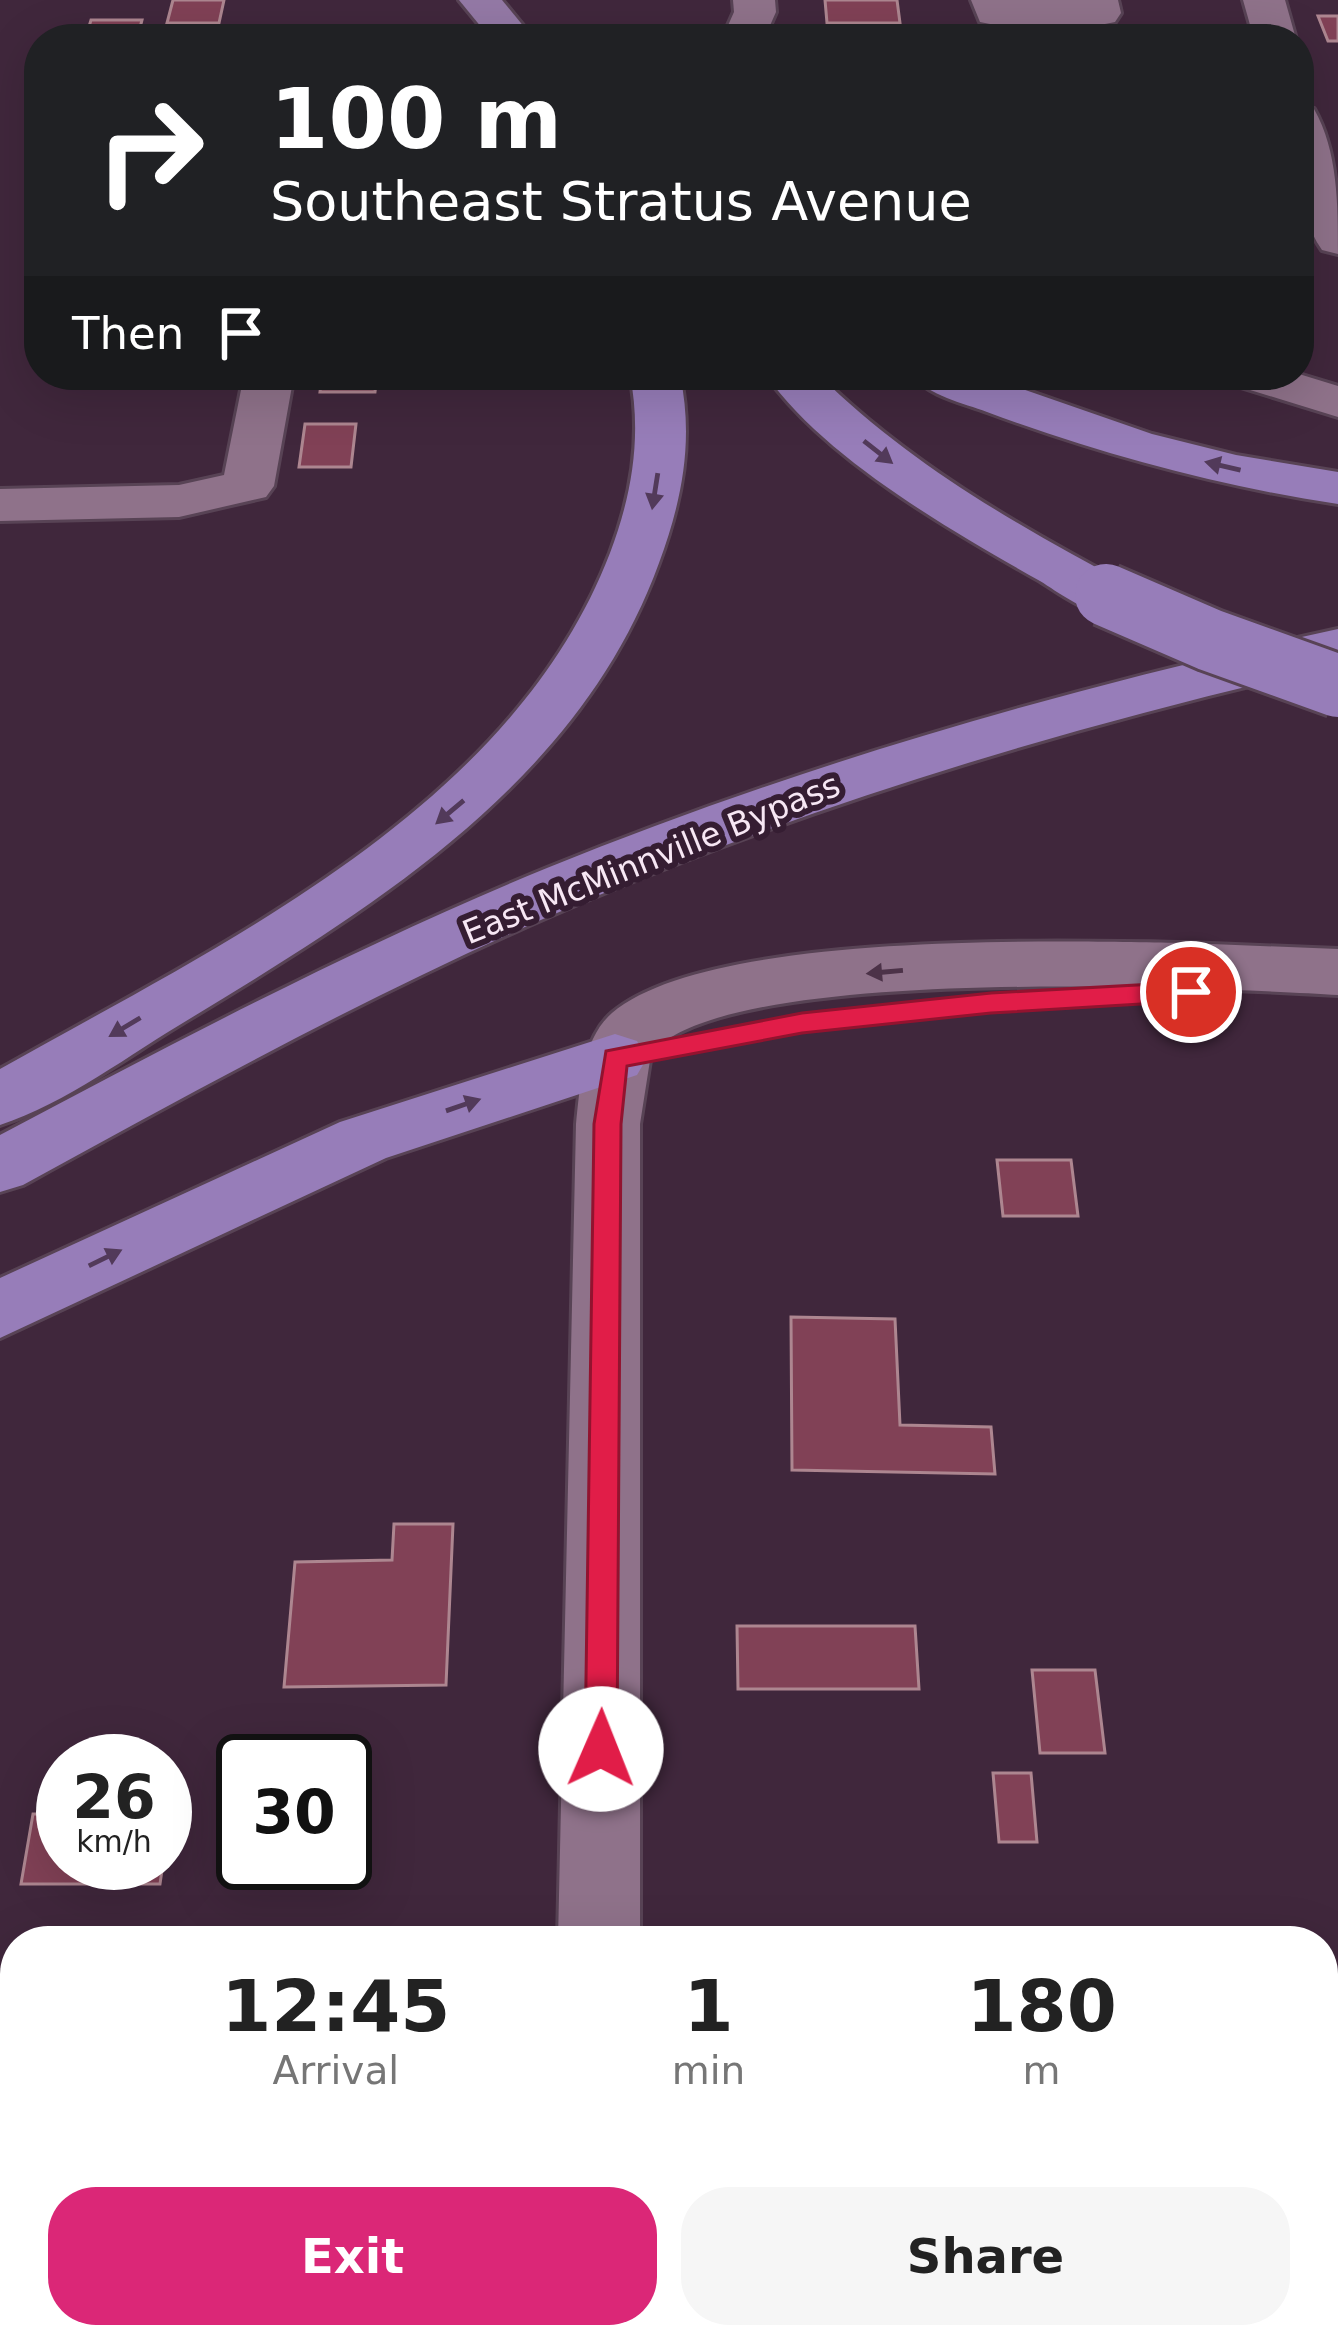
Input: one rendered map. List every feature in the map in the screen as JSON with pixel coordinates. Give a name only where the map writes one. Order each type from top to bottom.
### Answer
[{"type":"highway","points":[[0,1100],[301,922],[409,847],[494,776],[584,666],[631,585],[660,457],[658,390]]},
{"type":"highway","points":[[806,390],[868,446],[940,500],[1106,595],[1210,640],[1338,686]]},
{"type":"highway","points":[[979,390],[1093,432],[1228,468],[1338,488]]},
{"type":"highway","name":"East McMinnville Bypass","points":[[0,1166],[358,982],[563,886],[712,826],[1030,719],[1338,647]]},
{"type":"highway","points":[[0,1309],[363,1140],[615,1058]]},
{"type":"main road","points":[[480,0],[500,24]]},
{"type":"street","points":[[992,0],[994,13],[1100,13],[1096,0]]},
{"type":"street","points":[[1314,165],[1338,240]]},
{"type":"street","points":[[0,505],[179,501],[248,486],[266,390]]},
{"type":"street","points":[[1299,390],[1338,402]]},
{"type":"street","points":[[599,1926],[608,1124],[615,1058],[635,1028],[686,998],[782,981],[918,969],[1086,964],[1338,972]]},
{"type":"street","points":[[615,1058],[802,1023],[991,1003],[1338,987]]},
{"type":"building","points":[[173,0],[224,0],[219,23],[167,23]]},
{"type":"building","points":[[825,0],[897,0],[900,23],[827,23]]},
{"type":"building","points":[[1318,16],[1338,16],[1338,41],[1328,41]]},
{"type":"building","points":[[91,20],[142,20],[141,24],[90,24]]},
{"type":"building","points":[[320,390],[375,390],[375,392]]},
{"type":"building","points":[[305,424],[356,424],[351,467],[299,467]]},
{"type":"building","points":[[997,1160],[1071,1160],[1078,1216],[1003,1216]]},
{"type":"building","points":[[791,1317],[895,1319],[900,1425],[991,1427],[995,1474],[792,1470]]},
{"type":"building","points":[[394,1524],[453,1524],[446,1685],[284,1687],[295,1562],[392,1560]]},
{"type":"building","points":[[737,1626],[915,1626],[919,1689],[738,1689]]},
{"type":"building","points":[[1032,1670],[1095,1670],[1105,1753],[1040,1753]]},
{"type":"building","points":[[993,1773],[1031,1773],[1037,1842],[999,1842]]},
{"type":"building","points":[[33,1814],[36,1814],[36,1884],[21,1884]]},
{"type":"route","points":[[601,1749],[608,1124],[615,1058],[802,1023],[991,1003],[1191,992]]}]
